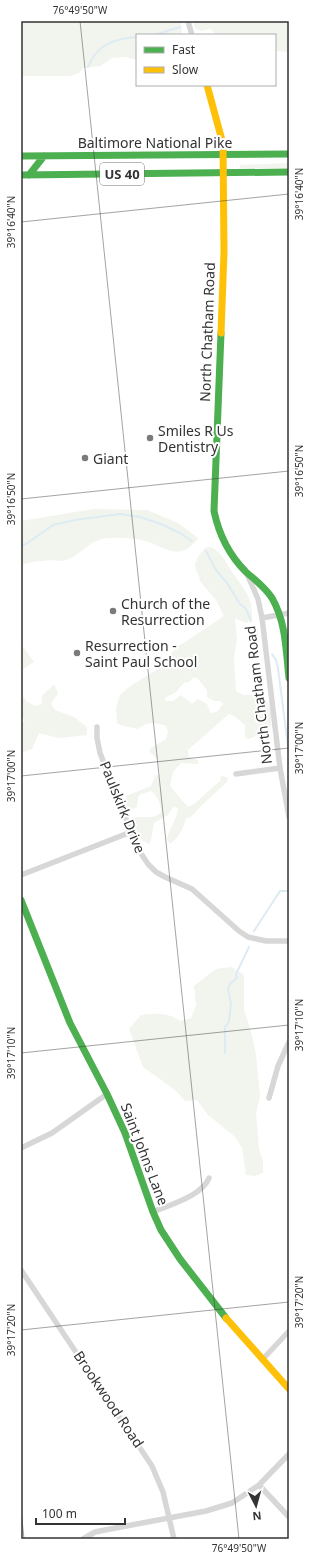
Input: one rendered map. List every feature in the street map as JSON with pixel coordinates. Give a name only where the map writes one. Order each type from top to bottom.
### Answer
[{"type":"street","points":[[188,21],[192,34]]},
{"type":"street","name":"North Chatham Road","points":[[207,86],[223,144],[224,172],[224,252],[214,511],[220,537],[246,572],[261,584],[280,614],[283,625],[289,678]]},
{"type":"street","name":"Baltimore National Pike","points":[[23,156],[289,154]]},
{"type":"street","points":[[21,164],[23,156]]},
{"type":"street","points":[[29,175],[44,156]]},
{"type":"street","name":"US 40","points":[[21,175],[289,172]]},
{"type":"street","name":"North Chatham Road","points":[[246,572],[258,599],[262,618],[280,768],[289,817]]},
{"type":"street","points":[[262,618],[289,612]]},
{"type":"street","name":"Paulskirk Drive","points":[[97,727],[97,738],[100,753],[131,832],[143,858],[156,872],[192,889],[239,931],[256,939],[266,941],[289,941]]},
{"type":"street","points":[[236,774],[280,768]]},
{"type":"street","points":[[21,875],[131,832]]},
{"type":"street","name":"Saint Johns Lane","points":[[21,900],[70,1024],[107,1094],[125,1133],[153,1212],[161,1230],[180,1259],[236,1329],[289,1389]]},
{"type":"street","points":[[269,1098],[278,1066],[289,1042]]},
{"type":"street","points":[[21,1148],[52,1132],[107,1094]]},
{"type":"street","points":[[153,1212],[198,1192],[207,1184],[209,1178]]},
{"type":"street","name":"Brookwood Road","points":[[21,1270],[146,1454],[159,1479],[174,1539]]},
{"type":"street","points":[[262,1360],[289,1331]]},
{"type":"street","points":[[83,1539],[95,1532],[206,1511],[232,1503],[259,1485],[289,1454]]},
{"type":"street","points":[[259,1485],[289,1516]]},
{"type":"shaded area","points":[[21,21],[181,21],[182,34],[136,34],[136,60],[125,57],[112,58],[101,66],[83,68],[79,73],[70,76],[23,76],[21,79]]},
{"type":"shaded area","points":[[192,21],[289,21],[289,52],[276,51],[276,34],[216,34],[210,29],[201,31],[196,29]]},
{"type":"shaded area","points":[[289,163],[289,168],[240,168],[240,165]]},
{"type":"shaded area","points":[[93,509],[147,510],[178,523],[198,538],[191,546],[183,551],[176,552],[136,539],[103,539],[94,542],[70,559],[64,561],[51,560],[28,563],[21,566],[21,521]]},
{"type":"shaded area","points":[[210,547],[220,554],[244,589],[249,599],[252,619],[246,623],[235,618],[237,639],[234,657],[236,691],[243,695],[254,695],[267,700],[271,713],[271,725],[268,734],[270,742],[268,747],[263,745],[258,735],[249,739],[245,738],[245,725],[229,714],[188,750],[189,757],[198,760],[198,764],[181,763],[173,772],[170,786],[188,807],[194,804],[221,780],[220,777],[223,776],[228,778],[227,782],[191,817],[186,818],[179,835],[170,844],[167,839],[178,810],[178,808],[173,807],[168,815],[154,823],[149,844],[142,840],[137,834],[134,819],[136,817],[153,817],[161,813],[159,801],[151,791],[141,794],[138,797],[137,807],[133,809],[127,806],[126,796],[151,786],[155,777],[160,774],[158,760],[149,751],[151,748],[166,739],[168,731],[165,725],[152,723],[146,724],[137,729],[117,724],[116,708],[120,695],[129,687],[159,668],[176,648],[224,616],[216,600],[200,581],[199,575],[196,571],[195,564],[205,548]],"holes":[[[193,678],[197,678],[207,690],[207,697],[214,701],[221,701],[223,704],[218,711],[213,713],[210,712],[207,704],[198,699],[192,704],[181,695],[173,701],[165,701],[166,697],[175,693],[184,683],[189,682]]]},
{"type":"shaded area","points":[[21,644],[34,662],[22,670],[21,668]]},
{"type":"shaded area","points":[[54,684],[58,693],[51,704],[55,710],[74,717],[87,727],[87,735],[59,738],[39,733],[32,749],[21,753],[21,724],[25,721],[21,715],[21,694],[26,701],[35,706],[42,704],[42,696]]},
{"type":"shaded area","points":[[231,967],[244,975],[244,1009],[256,1055],[260,1097],[256,1113],[259,1149],[263,1161],[263,1173],[255,1176],[246,1175],[242,1147],[234,1136],[208,1115],[197,1100],[185,1101],[175,1090],[143,1067],[129,1029],[141,1015],[166,1015],[180,1021],[191,1018],[196,1005],[194,986],[216,969]]},
{"type":"waterway","points":[[157,34],[180,27]]},
{"type":"waterway","points":[[88,67],[96,53],[107,44],[121,39],[136,37]]},
{"type":"waterway","points":[[21,546],[53,525],[75,520],[120,514],[140,517],[161,524],[180,533],[192,541]]},
{"type":"waterway","points":[[206,551],[216,570],[227,583],[240,604],[246,609],[251,621]]},
{"type":"waterway","points":[[272,654],[276,660],[278,668],[289,754]]},
{"type":"waterway","points":[[254,931],[280,891],[289,891]]},
{"type":"waterway","points":[[225,1053],[225,1027],[229,1022],[231,1004],[228,989],[230,984],[237,978],[236,974],[249,947]]},
{"type":"traffic: fast","points":[[21,156],[289,154]]},
{"type":"traffic: fast","points":[[29,175],[44,156]]},
{"type":"traffic: fast","points":[[21,175],[289,172]]},
{"type":"traffic: fast","points":[[221,333],[214,511],[222,536],[230,552],[246,572],[266,590],[277,607],[285,637],[289,678]]},
{"type":"traffic: fast","points":[[21,900],[70,1023],[107,1094],[125,1133],[153,1212],[161,1230],[180,1259],[226,1318]]},
{"type":"traffic: slow","points":[[207,86],[223,144],[224,252],[221,333]]},
{"type":"traffic: slow","points":[[226,1318],[289,1389]]},
{"type":"place","name":"Smiles R Us Dentistry","points":[[150,438]]},
{"type":"place","name":"Giant","points":[[85,458]]},
{"type":"place","name":"Church of the Resurrection","points":[[113,611]]},
{"type":"place","name":"Resurrection - Saint Paul School","points":[[77,653]]}]
